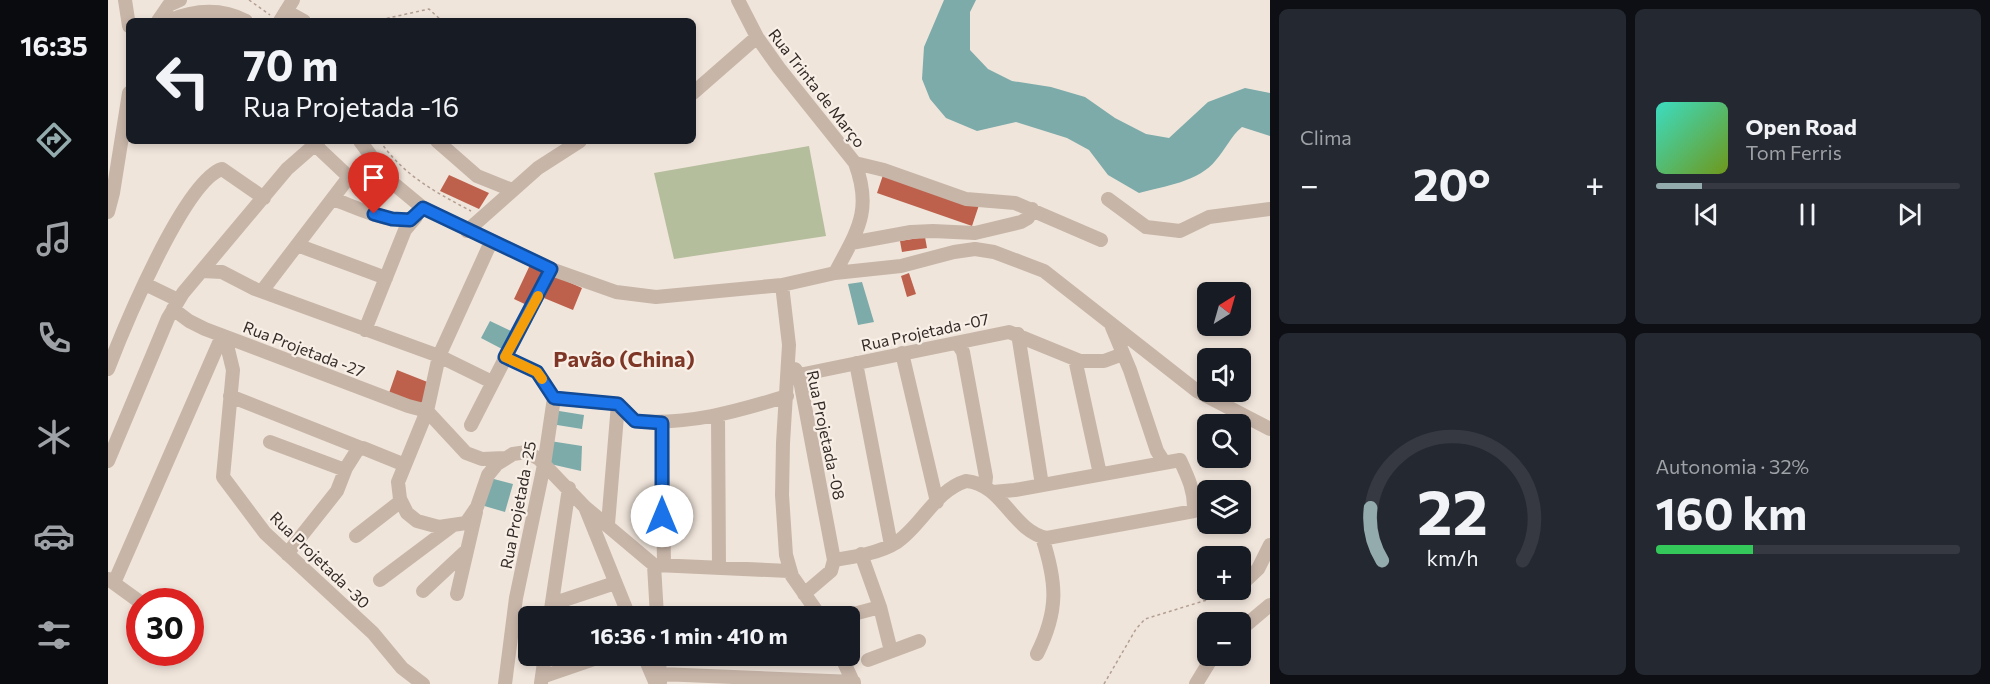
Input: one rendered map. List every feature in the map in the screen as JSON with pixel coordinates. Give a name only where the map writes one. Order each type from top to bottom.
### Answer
[{"type":"street","points":[[124,0],[127,18]]},
{"type":"street","points":[[160,18],[169,5],[180,0]]},
{"type":"street","name":"Rua Trinta de Março","points":[[738,0],[757,37],[855,163]]},
{"type":"street","points":[[180,18],[207,11],[225,13],[238,18]]},
{"type":"street","points":[[282,12],[297,18]]},
{"type":"street","points":[[696,90],[757,37]]},
{"type":"street","points":[[108,212],[126,110]]},
{"type":"street","points":[[108,461],[112,444],[176,304],[287,169],[315,144]]},
{"type":"street","points":[[262,291],[349,177],[317,144]]},
{"type":"street","points":[[362,144],[388,179],[419,212],[590,285],[641,297],[782,285],[835,273],[902,266],[975,249],[994,252],[1044,271],[1197,392],[1270,429]]},
{"type":"street","points":[[440,144],[477,176],[512,190]]},
{"type":"street","points":[[467,231],[512,190],[553,157],[575,144]]},
{"type":"street","points":[[855,163],[884,170],[966,199],[1015,203],[1101,240]]},
{"type":"street","points":[[835,273],[857,232],[864,199],[855,163]]},
{"type":"street","points":[[108,369],[175,222],[215,172],[219,169],[226,170],[264,198]]},
{"type":"street","points":[[333,199],[392,219],[410,220],[419,212]]},
{"type":"street","points":[[1108,199],[1146,227],[1180,231],[1209,217],[1270,209]]},
{"type":"street","points":[[851,243],[922,232],[975,233],[1021,222],[1028,218],[1032,209]]},
{"type":"street","points":[[365,330],[405,230],[419,212]]},
{"type":"street","points":[[477,507],[466,523],[452,526],[427,525],[407,513],[401,500],[398,482],[427,411],[439,356],[491,242]]},
{"type":"street","points":[[297,246],[386,278]]},
{"type":"street","points":[[213,259],[222,272]]},
{"type":"street","points":[[471,425],[551,269]]},
{"type":"street","points":[[202,271],[222,272],[262,291],[439,356],[492,382]]},
{"type":"street","name":"Rua Projetada -27","points":[[145,284],[176,304],[196,325],[427,411]]},
{"type":"street","name":"Rua Projetada -08","points":[[782,285],[789,330],[788,361],[799,375],[834,560]]},
{"type":"street","points":[[1111,325],[1157,451],[1166,462]]},
{"type":"street","name":"Rua Projetada -07","points":[[799,375],[951,342],[958,344],[1009,332],[1080,361],[1104,362],[1123,354]]},
{"type":"street","points":[[1018,334],[1042,485]]},
{"type":"street","points":[[126,592],[111,581],[223,336]]},
{"type":"street","name":"Rua Projetada -30","points":[[223,336],[232,370],[224,477],[265,533],[373,633],[402,668],[423,684]]},
{"type":"street","points":[[958,344],[963,352],[989,489]]},
{"type":"street","points":[[902,353],[937,502]]},
{"type":"street","points":[[505,357],[537,372],[554,398],[618,404],[635,421],[662,423],[718,416],[787,396]]},
{"type":"street","points":[[1075,358],[1100,474]]},
{"type":"street","points":[[788,361],[783,443],[783,533],[789,571],[813,606]]},
{"type":"street","points":[[856,363],[891,546]]},
{"type":"street","points":[[230,396],[405,465]]},
{"type":"street","name":"Rua Projetada -25","points":[[505,684],[516,598],[544,465],[554,398]]},
{"type":"street","points":[[608,524],[618,404]]},
{"type":"street","points":[[427,411],[466,453],[482,459],[505,458],[527,452],[569,488],[585,507],[659,564],[789,571]]},
{"type":"street","points":[[718,416],[719,567]]},
{"type":"street","points":[[657,606],[662,423]]},
{"type":"street","points":[[270,442],[345,470]]},
{"type":"street","points":[[287,555],[337,490],[345,470],[360,448]]},
{"type":"street","points":[[457,594],[477,507],[488,475],[505,458]]},
{"type":"street","points":[[989,489],[1042,485],[1180,460],[1189,479],[1195,501],[1194,511],[1044,538]]},
{"type":"street","points":[[804,594],[831,571],[834,560],[891,546],[937,502],[962,482],[972,481],[989,489],[1022,523],[1044,538],[1055,602],[1047,635],[1037,654]]},
{"type":"street","points":[[552,606],[569,488]]},
{"type":"street","points":[[356,536],[401,500]]},
{"type":"street","points":[[585,507],[625,606]]},
{"type":"street","points":[[380,580],[452,526]]},
{"type":"street","points":[[1251,576],[1258,569],[1270,545]]},
{"type":"street","points":[[423,591],[467,550]]},
{"type":"street","points":[[861,554],[880,607],[891,651]]},
{"type":"street","points":[[560,606],[615,583]]},
{"type":"street","points":[[1251,621],[1270,605]]},
{"type":"street","points":[[860,612],[880,607]]},
{"type":"street","points":[[868,660],[919,641]]},
{"type":"street","points":[[541,680],[577,666]]},
{"type":"street","points":[[650,666],[659,681],[854,683],[846,666]]},
{"type":"street","points":[[1196,684],[1207,666]]},
{"type":"path","points":[[249,0],[282,12]]},
{"type":"path","points":[[388,18],[429,9],[439,18]]},
{"type":"path","points":[[382,144],[394,160],[418,181],[481,217]]},
{"type":"path","points":[[1104,684],[1136,629],[1145,619],[1209,600]]},
{"type":"green space","points":[[809,146],[826,236],[674,259],[654,173]]},
{"type":"water","points":[[944,0],[976,0],[970,12],[970,50],[988,69],[1012,81],[1051,87],[1085,97],[1115,118],[1146,134],[1169,138],[1208,102],[1245,88],[1270,93],[1270,136],[1242,127],[1216,160],[1200,173],[1180,182],[1139,193],[1108,175],[1089,150],[1067,138],[1016,122],[977,131],[946,118],[930,99],[922,79],[924,47]]},
{"type":"water","points":[[862,282],[874,322],[858,325],[848,284]]},
{"type":"water","points":[[490,321],[511,331],[502,349],[481,338]]},
{"type":"water","points":[[553,410],[584,415],[582,429],[551,424]]},
{"type":"water","points":[[550,441],[582,446],[581,471],[546,463]]},
{"type":"water","points":[[490,478],[513,484],[505,512],[481,505]]},
{"type":"building","points":[[884,172],[979,205],[972,226],[877,193]]},
{"type":"building","points":[[449,175],[489,193],[479,209],[440,191]]},
{"type":"building","points":[[925,237],[927,248],[902,252],[900,241]]},
{"type":"building","points":[[530,265],[547,272],[531,307],[514,299]]},
{"type":"building","points":[[909,273],[916,294],[907,297],[901,276]]},
{"type":"building","points":[[555,276],[582,288],[573,310],[544,298]]},
{"type":"building","points":[[397,370],[430,383],[425,405],[389,393]]},
{"type":"slow traffic","points":[[538,296],[505,357],[537,372],[542,379]]},
{"type":"district","name":"Pavão (China)","points":[[624,359]]},
{"type":"route","points":[[374,214],[392,219],[410,220],[416,217],[423,208],[467,231],[551,269],[505,357],[537,372],[554,398],[618,404],[635,421],[662,423],[662,516]]}]
